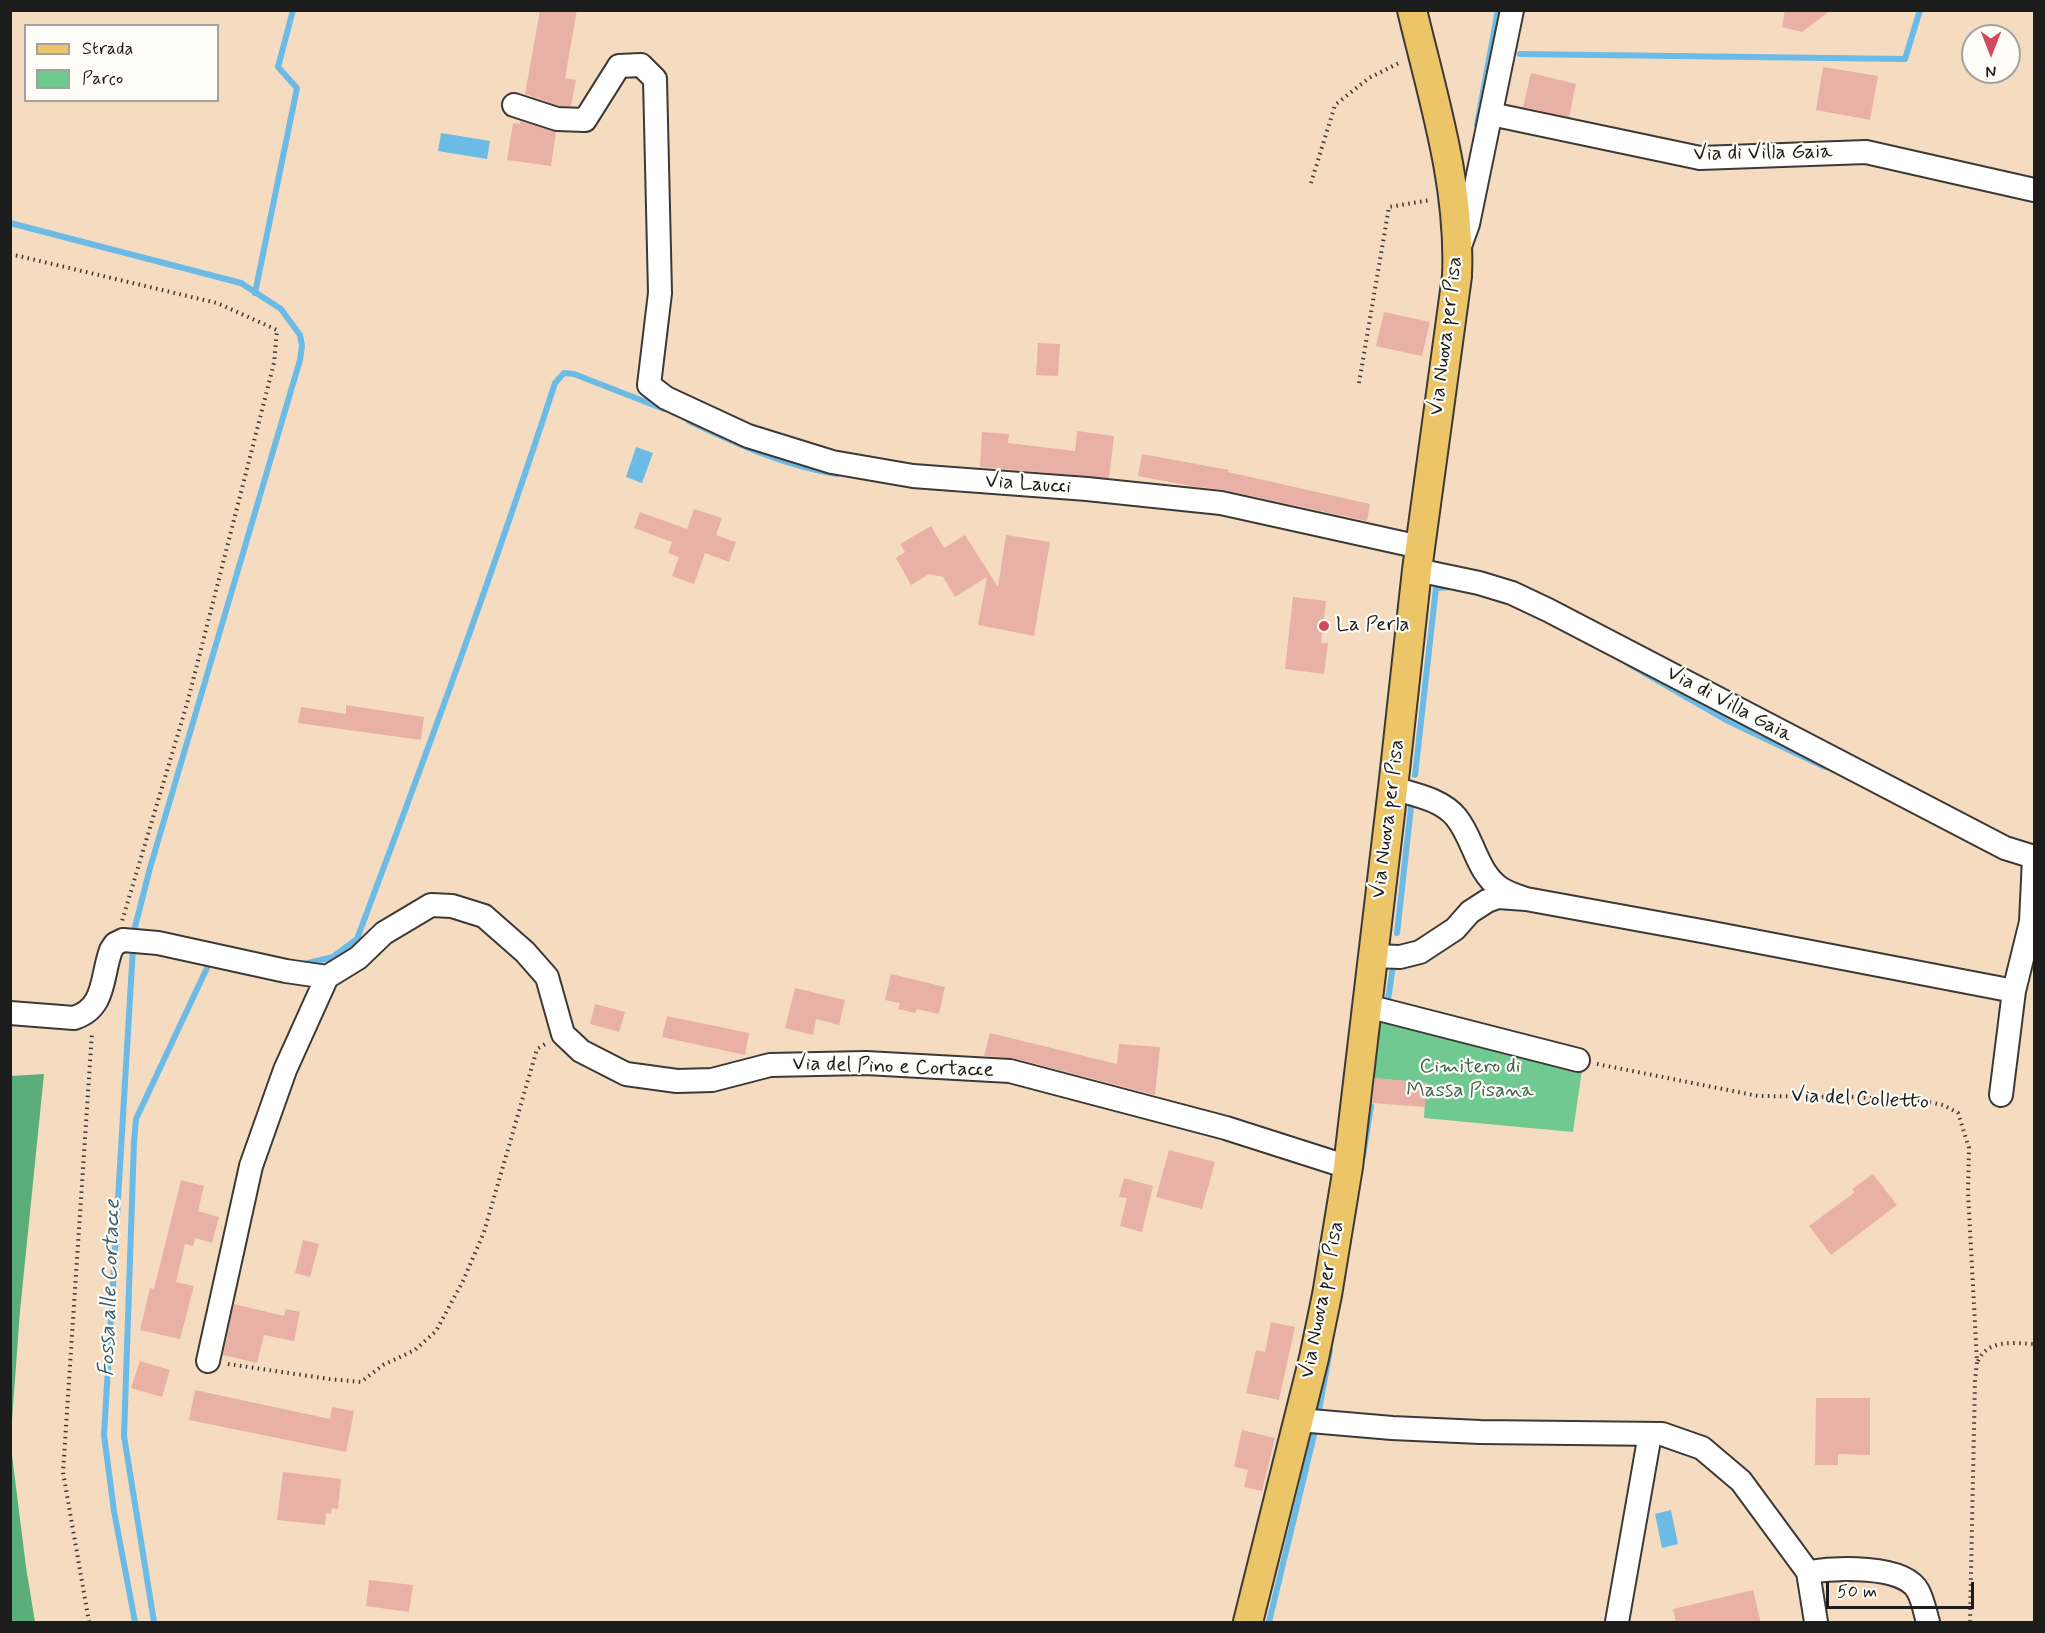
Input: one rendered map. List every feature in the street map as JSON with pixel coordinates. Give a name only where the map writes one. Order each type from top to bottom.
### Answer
[{"type":"main road","name":"Via Nuova per Pisa","points":[[1248,1623],[1299,1419],[1327,1295],[1347,1167],[1419,559],[1453,303],[1458,251],[1455,196],[1412,10]]},
{"type":"street","points":[[1458,251],[1468,224],[1512,10]]},
{"type":"street","name":"Via Laucci","points":[[514,105],[556,119],[585,120],[619,66],[641,65],[655,79],[660,292],[649,385],[666,398],[748,436],[832,462],[913,476],[1087,489],[1221,503],[1419,559]]},
{"type":"street","name":"Via di Villa Gaia","points":[[1491,114],[1700,158],[1866,152],[2034,190]]},
{"type":"street","name":"Via di Villa Gaia","points":[[1419,559],[1479,583],[1512,593],[1539,606],[2005,848],[2034,858]]},
{"type":"street","points":[[1393,788],[1434,801],[1451,812],[1489,878],[1500,889],[1526,899]]},
{"type":"street","points":[[2001,1095],[2014,991],[2031,922],[2034,858]]},
{"type":"street","points":[[1373,956],[1400,957],[1420,952],[1455,929],[1470,912],[1498,897],[1526,899],[2014,991]]},
{"type":"street","points":[[208,1361],[251,1166],[285,1070],[327,977],[358,958],[384,933],[431,905],[452,906],[484,916],[525,952],[547,977],[564,1034]]},
{"type":"street","points":[[10,1014],[74,1018],[84,1015],[93,1008],[100,993],[107,959],[126,942],[158,943],[286,971],[327,977]]},
{"type":"street","points":[[1367,1006],[1578,1060]]},
{"type":"street","name":"Via del Pino e Cortacce","points":[[564,1034],[582,1051],[626,1074],[677,1081],[711,1080],[770,1065],[866,1063],[1010,1071],[1226,1128],[1347,1167]]},
{"type":"street","points":[[1299,1419],[1392,1428],[1662,1434],[1702,1448],[1741,1481],[1808,1572],[1816,1623]]},
{"type":"street","points":[[1617,1623],[1650,1434]]},
{"type":"street","points":[[1808,1572],[1832,1568],[1859,1569],[1884,1572],[1902,1578],[1918,1589],[1928,1623]]},
{"type":"path","points":[[1311,183],[1335,105],[1369,78],[1422,52]]},
{"type":"path","points":[[1359,383],[1389,207],[1455,196]]},
{"type":"path","points":[[10,254],[217,303],[277,330],[274,363],[126,942]]},
{"type":"path","points":[[89,1623],[63,1472],[93,1008]]},
{"type":"path","points":[[208,1361],[361,1382],[383,1365],[414,1350],[436,1331],[464,1281],[484,1232],[537,1049],[564,1034]]},
{"type":"path","name":"Via del Colletto","points":[[1578,1060],[1758,1096],[1852,1097],[1923,1101],[1943,1105],[1958,1113],[1969,1148],[1968,1192],[1977,1362],[1971,1623]]},
{"type":"path","points":[[1977,1362],[1982,1353],[1996,1345],[2003,1343],[2034,1344]]},
{"type":"green space","name":"Cimitero di Massa Pisana","points":[[1380,1010],[1582,1070],[1573,1132],[1424,1118],[1426,1083],[1372,1078]]},
{"type":"green space","points":[[44,1074],[20,1311],[11,1434],[11,1076]]},
{"type":"green space","points":[[10,1439],[26,1567],[35,1622],[11,1622]]},
{"type":"water","points":[[441,133],[490,141],[487,159],[438,151]]},
{"type":"water","points":[[636,447],[653,453],[642,483],[626,477]]},
{"type":"water","points":[[1671,1510],[1678,1544],[1662,1548],[1655,1514]]},
{"type":"building","points":[[540,10],[577,10],[565,78],[576,80],[571,106],[559,106],[525,94]]},
{"type":"building","points":[[1785,10],[1831,10],[1802,32],[1782,27]]},
{"type":"building","points":[[1823,67],[1878,76],[1870,120],[1816,110]]},
{"type":"building","points":[[1531,73],[1576,84],[1569,117],[1523,107]]},
{"type":"building","points":[[520,121],[556,132],[551,166],[507,160],[513,123],[520,124]]},
{"type":"building","points":[[1384,312],[1430,322],[1422,356],[1376,346]]},
{"type":"building","points":[[1038,343],[1060,344],[1058,376],[1036,375]]},
{"type":"building","points":[[1077,431],[1114,436],[1109,478],[980,467],[982,432],[1009,434],[1008,443],[1075,451]]},
{"type":"building","points":[[1142,454],[1229,470],[1228,472],[1370,504],[1367,521],[1224,490],[1138,476]]},
{"type":"building","points":[[694,509],[722,518],[716,535],[736,542],[729,562],[705,553],[694,584],[672,576],[679,557],[668,553],[672,542],[634,528],[640,512],[687,529]]},
{"type":"building","points":[[931,526],[944,548],[965,535],[998,587],[1006,535],[1050,542],[1034,636],[978,625],[987,577],[955,597],[943,577],[929,574],[911,585],[896,558],[905,552],[900,544]]},
{"type":"building","points":[[1293,597],[1326,601],[1321,643],[1328,643],[1324,674],[1285,669]]},
{"type":"building","points":[[346,705],[424,717],[421,740],[298,723],[301,707],[346,714]]},
{"type":"building","points":[[891,974],[945,987],[939,1014],[917,1009],[915,1013],[898,1009],[900,1003],[885,1000]]},
{"type":"building","points":[[795,988],[845,1000],[839,1025],[816,1019],[813,1035],[785,1028]]},
{"type":"building","points":[[595,1004],[625,1012],[619,1032],[590,1024]]},
{"type":"building","points":[[667,1016],[749,1033],[745,1055],[662,1037]]},
{"type":"building","points":[[990,1033],[1117,1064],[1119,1044],[1160,1047],[1155,1095],[1013,1058],[984,1056]]},
{"type":"building","points":[[1375,1078],[1427,1083],[1425,1107],[1372,1103]]},
{"type":"building","points":[[1169,1150],[1215,1162],[1202,1209],[1156,1197]]},
{"type":"building","points":[[1873,1174],[1897,1205],[1831,1255],[1809,1226],[1855,1192],[1852,1189]]},
{"type":"building","points":[[1124,1178],[1153,1186],[1142,1232],[1120,1226],[1127,1198],[1119,1197]]},
{"type":"building","points":[[181,1180],[204,1186],[198,1211],[219,1217],[212,1243],[195,1238],[193,1246],[185,1244],[176,1282],[194,1286],[180,1339],[140,1330],[150,1288],[154,1289]]},
{"type":"building","points":[[303,1240],[319,1244],[310,1277],[295,1273]]},
{"type":"building","points":[[234,1304],[284,1316],[286,1309],[300,1312],[294,1341],[264,1335],[257,1363],[223,1355]]},
{"type":"building","points":[[1271,1322],[1295,1327],[1279,1400],[1246,1393],[1256,1350],[1265,1352]]},
{"type":"building","points":[[140,1361],[170,1370],[162,1397],[131,1388]]},
{"type":"building","points":[[195,1390],[330,1419],[332,1407],[354,1411],[346,1452],[189,1420]]},
{"type":"building","points":[[1816,1398],[1870,1398],[1870,1455],[1838,1454],[1838,1465],[1815,1465]]},
{"type":"building","points":[[1242,1430],[1275,1438],[1262,1491],[1244,1487],[1248,1470],[1234,1467]]},
{"type":"building","points":[[283,1472],[341,1479],[338,1509],[332,1508],[331,1514],[326,1513],[325,1525],[277,1520]]},
{"type":"building","points":[[369,1580],[413,1585],[409,1612],[366,1606]]},
{"type":"building","points":[[1753,1590],[1761,1623],[1676,1623],[1673,1609]]},
{"type":"waterway","points":[[255,293],[297,88],[278,67],[293,10]]},
{"type":"waterway","points":[[1477,125],[1498,10]]},
{"type":"waterway","points":[[1520,54],[1905,59],[1920,10]]},
{"type":"waterway","points":[[10,223],[241,283],[281,309],[300,335],[302,346],[300,360],[150,868],[134,931],[104,1435],[114,1511],[135,1622]]},
{"type":"waterway","points":[[304,964],[333,957],[357,939],[459,662],[555,383],[564,373],[574,374],[664,409]]},
{"type":"waterway","points":[[689,421],[780,460],[837,474]]},
{"type":"waterway","points":[[1415,775],[1436,588],[1452,587]]},
{"type":"waterway","points":[[1627,663],[1726,720],[1825,767]]},
{"type":"waterway","points":[[1397,933],[1411,807]]},
{"type":"waterway","points":[[1388,1000],[1393,966]]},
{"type":"waterway","name":"Fossa alle Cortacce","points":[[154,1622],[124,1436],[134,1142],[136,1119],[207,968]]},
{"type":"waterway","points":[[1363,1156],[1371,1106]]},
{"type":"waterway","points":[[1318,1416],[1330,1350]]},
{"type":"waterway","points":[[1269,1622],[1314,1435]]},
{"type":"place","name":"La Perla","points":[[1324,626]]}]
